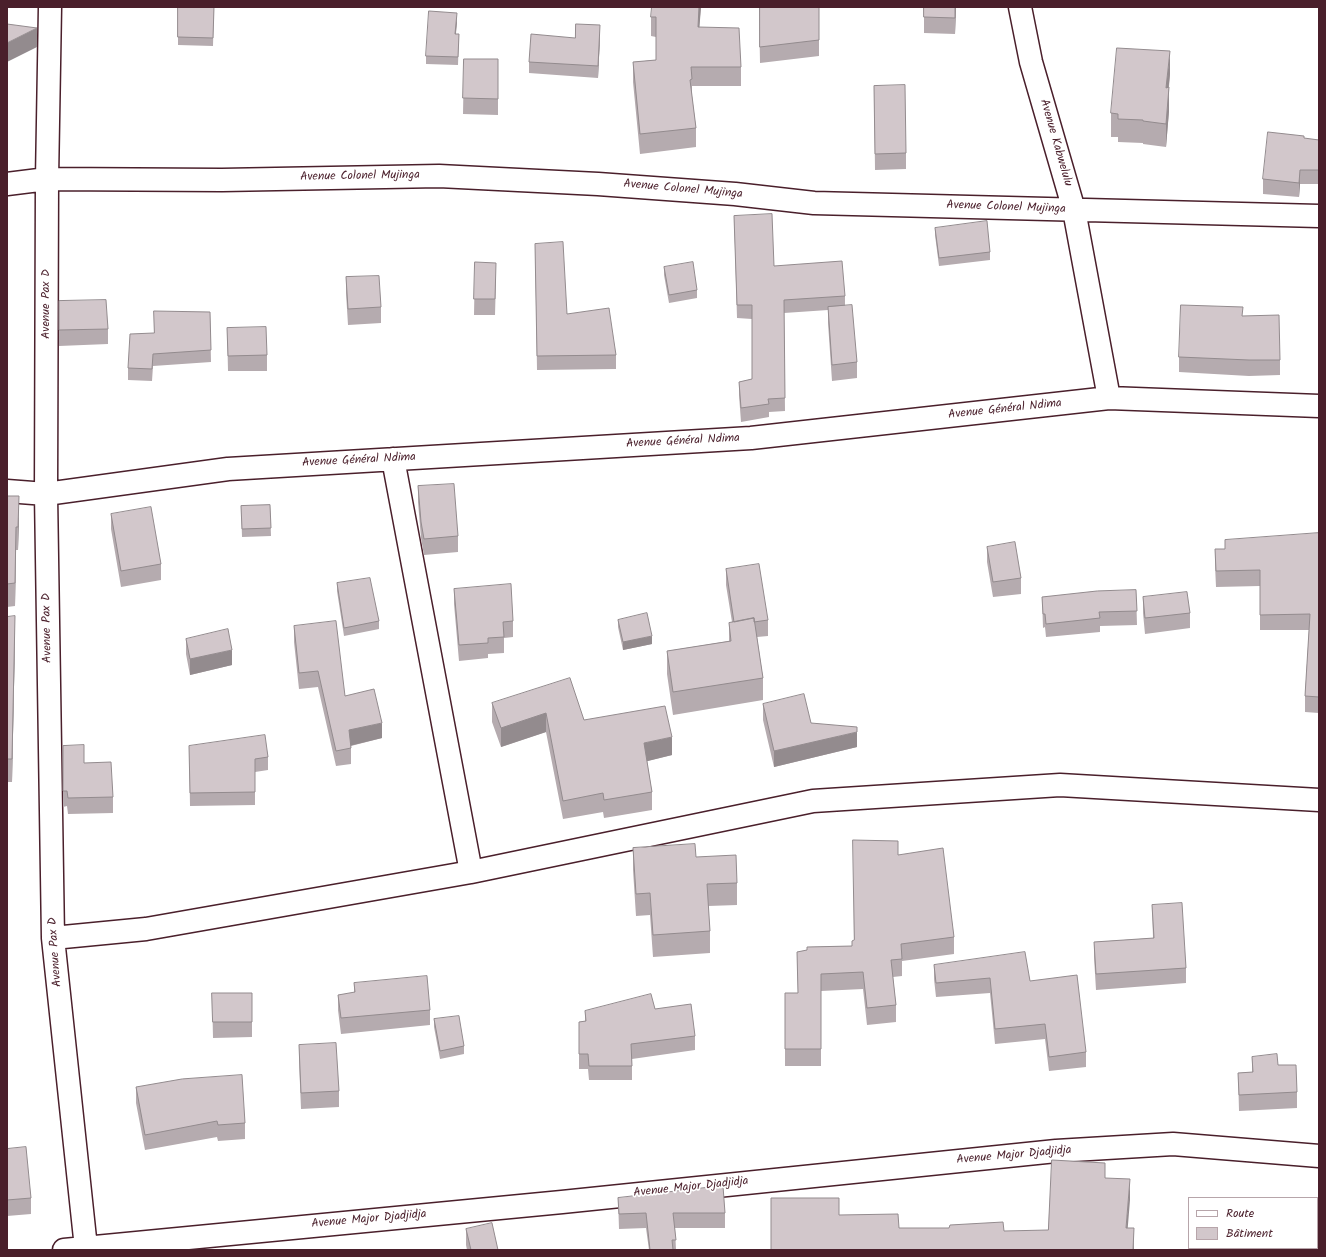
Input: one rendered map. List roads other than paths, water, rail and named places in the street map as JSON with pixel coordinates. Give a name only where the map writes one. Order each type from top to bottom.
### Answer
[{"type":"street","name":"Avenue Pax D","points":[[50,7],[47,179],[46,494],[53,938],[86,1248]]},
{"type":"street","name":"Avenue Kabwelulu","points":[[1020,7],[1031,62],[1074,210],[1109,398]]},
{"type":"street","name":"Avenue Colonel Mujinga","points":[[47,179],[222,180],[439,176],[598,184],[735,194],[814,203],[1319,216]]},
{"type":"street","points":[[7,184],[47,179]]},
{"type":"street","name":"Avenue Général Ndima","points":[[7,491],[46,494],[228,469],[751,438],[1109,398],[1319,406]]},
{"type":"street","points":[[393,459],[471,872]]},
{"type":"street","points":[[53,938],[146,929],[471,872],[813,800],[1060,785],[1319,800]]},
{"type":"street","name":"Avenue Major Djadjidja","points":[[64,1250],[110,1248],[1056,1151],[1174,1144],[1319,1156]]}]
